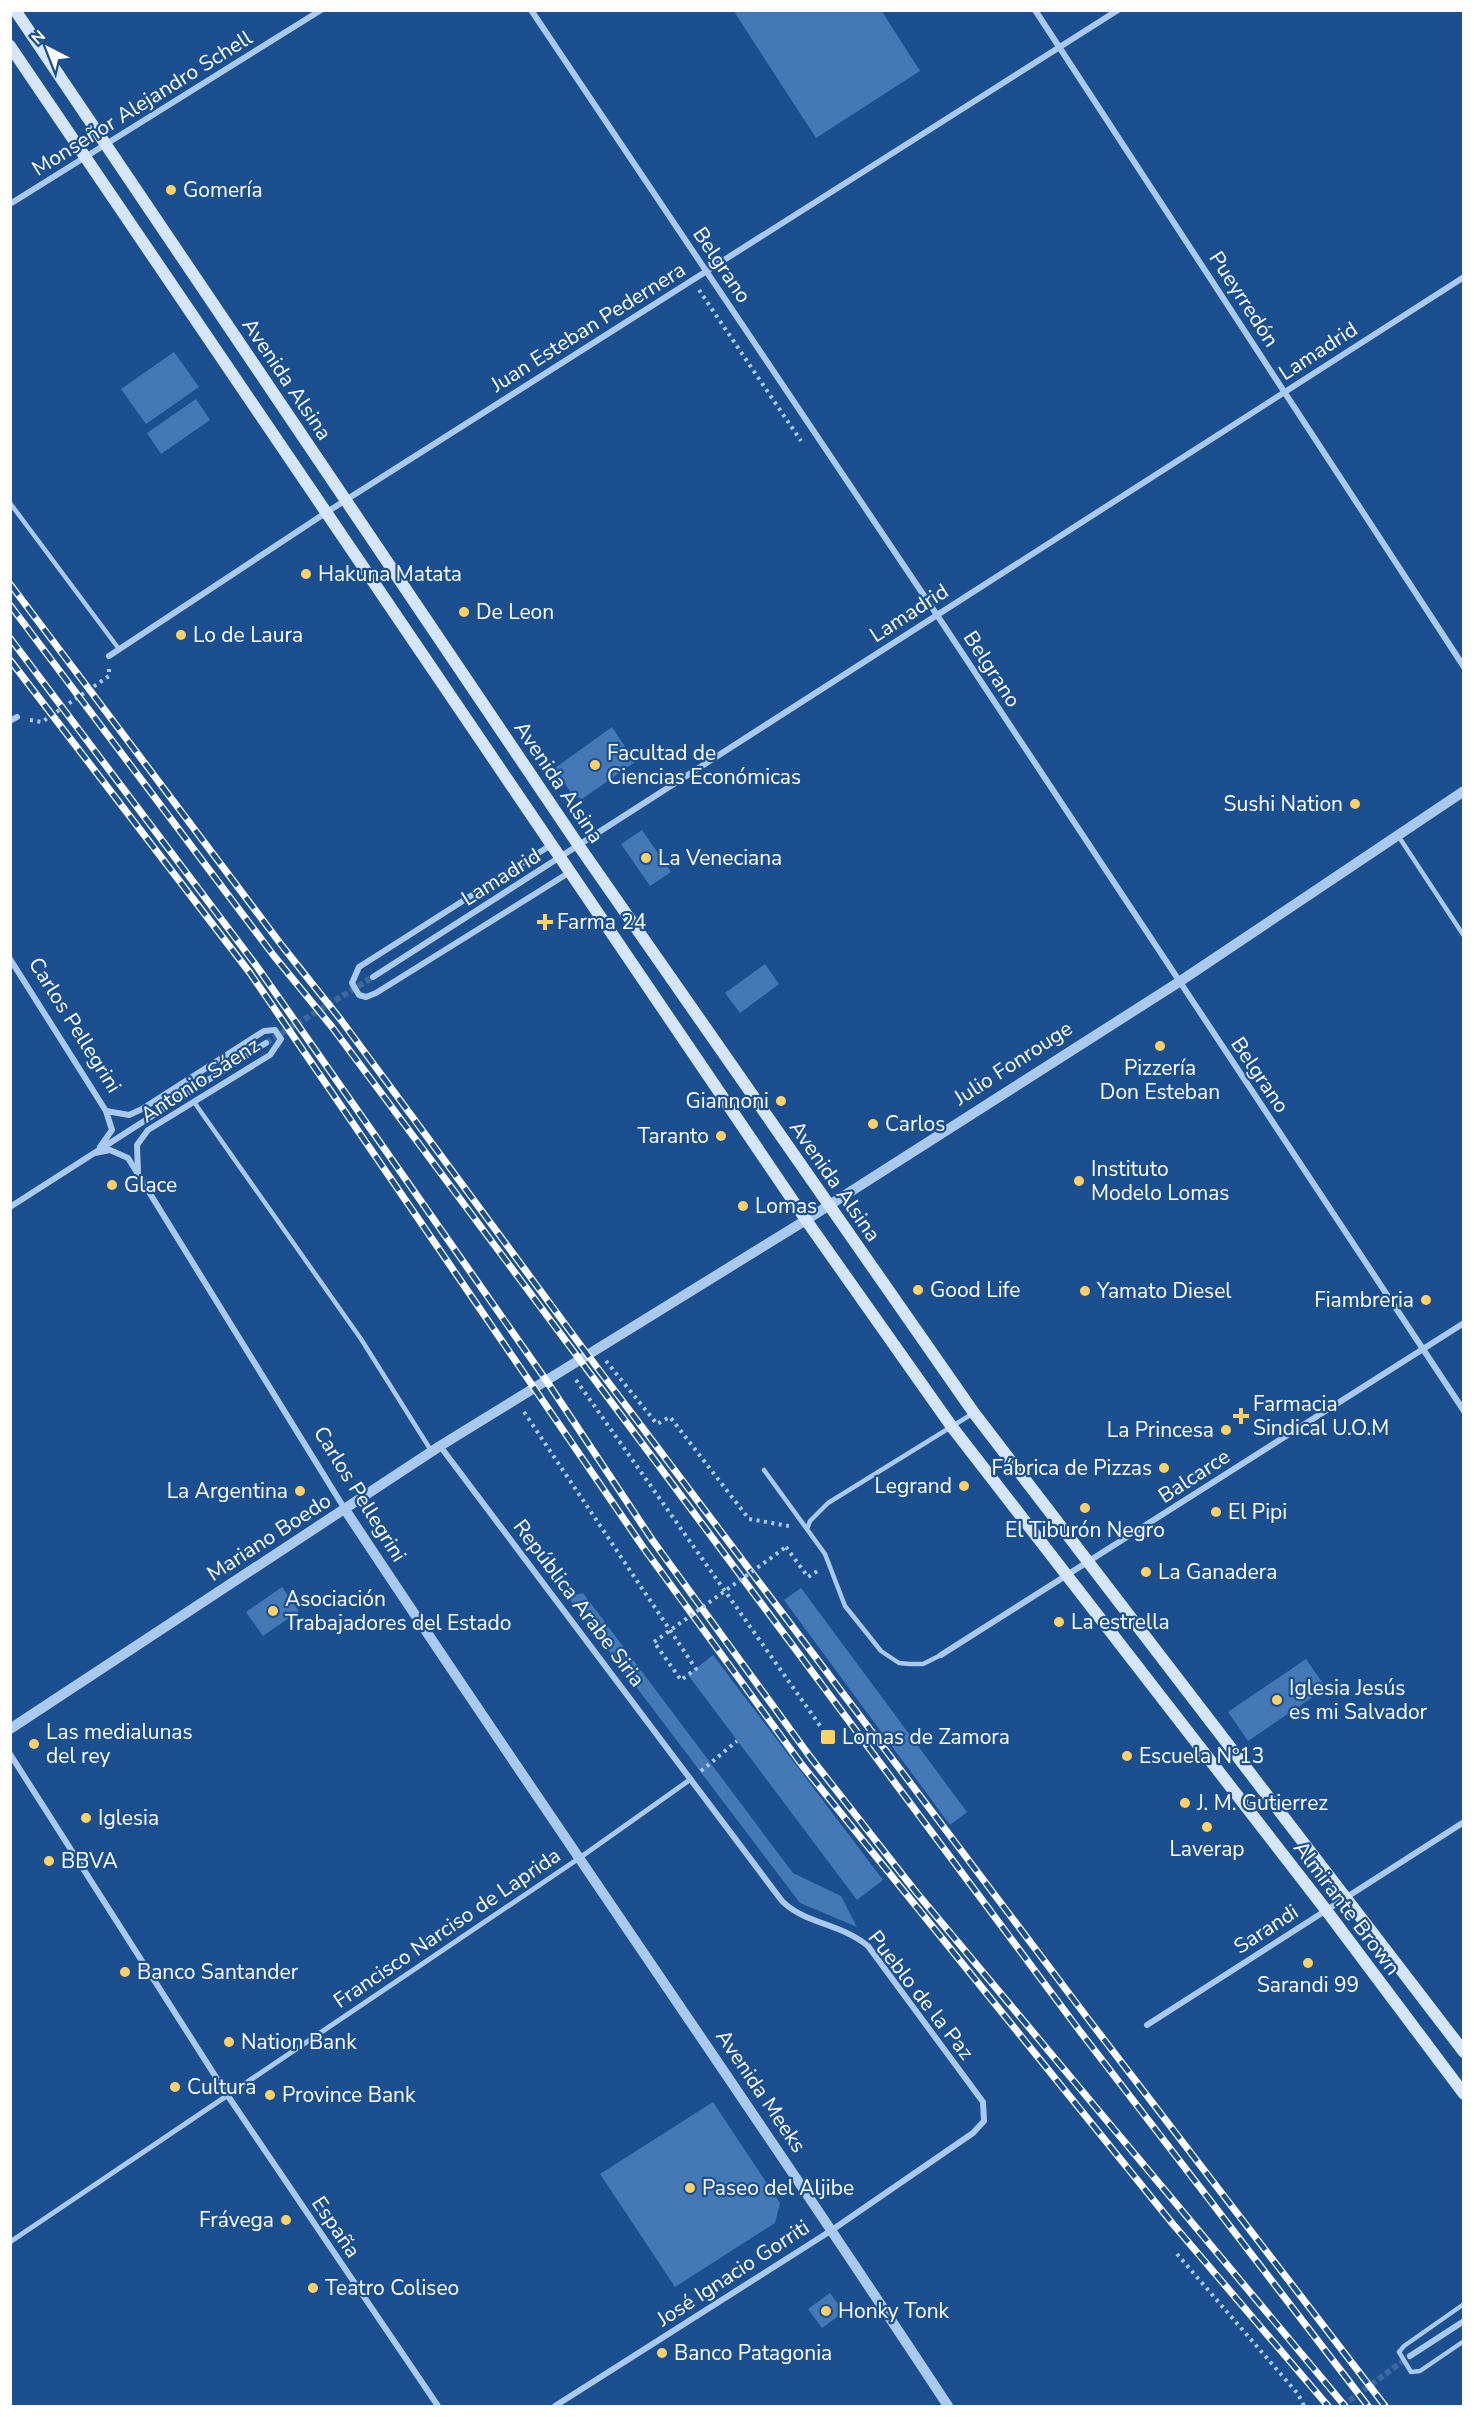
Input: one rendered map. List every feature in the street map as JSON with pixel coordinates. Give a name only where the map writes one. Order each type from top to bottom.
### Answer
[{"type":"main road","name":"Avenida Alsina","points":[[15,10],[579,846],[974,1413],[1088,1563]]},
{"type":"main road","name":"Avenida Alsina","points":[[10,46],[806,1220],[952,1427],[1065,1576]]},
{"type":"main road","name":"Almirante Brown","points":[[1088,1563],[1464,2052]]},
{"type":"main road","name":"Almirante Brown","points":[[1065,1576],[1326,1910],[1464,2094]]},
{"type":"street","name":"Monseñor Alejandro Schell","points":[[10,204],[321,10]]},
{"type":"street","name":"Belgrano","points":[[531,10],[1464,1411]]},
{"type":"street","name":"Pueyrredón","points":[[1035,10],[1464,667]]},
{"type":"street","name":"Juan Esteban Pedernera","points":[[109,656],[327,512],[1118,10]]},
{"type":"street","name":"Lamadrid","points":[[374,977],[1464,277]]},
{"type":"street","points":[[10,721],[17,717]]},
{"type":"street","name":"Julio Fonrouge","points":[[579,1359],[806,1220],[1179,982],[1464,791]]},
{"type":"street","name":"Lamadrid","points":[[551,845],[359,967],[352,983],[359,995],[366,997],[376,993],[570,871]]},
{"type":"street","name":"Carlos Pellegrini","points":[[10,959],[106,1111]]},
{"type":"street","name":"Antonio Sáenz","points":[[106,1111],[129,1115],[142,1109],[264,1031],[275,1030],[281,1039],[275,1051],[148,1130],[141,1138],[137,1151],[138,1173]]},
{"type":"street","name":"Antonio Sáenz","points":[[10,1206],[266,1043]]},
{"type":"street","points":[[95,1152],[112,1130],[106,1111]]},
{"type":"street","name":"Carlos Pellegrini","points":[[95,1152],[120,1152],[128,1158],[345,1511],[578,1859]]},
{"type":"street","name":"Balcarce","points":[[941,1655],[1464,1323]]},
{"type":"street","name":"Mariano Boedo","points":[[10,1729],[345,1511],[436,1449],[579,1359]]},
{"type":"street","name":"República Arabe Siria","points":[[436,1449],[691,1779]]},
{"type":"street","name":"España","points":[[10,1754],[228,2096],[438,2406]]},
{"type":"street","name":"Francisco Narciso de Laprida","points":[[10,2242],[578,1859],[691,1779]]},
{"type":"street","name":"Pueblo de la Paz","points":[[691,1779],[792,1911],[851,1932],[868,1946],[983,2102],[984,2121]]},
{"type":"street","name":"Sarandi","points":[[1147,2025],[1464,1822]]},
{"type":"street","name":"Avenida Meeks","points":[[578,1859],[832,2230],[948,2406]]},
{"type":"street","name":"José Ignacio Gorriti","points":[[555,2406],[832,2230],[973,2133],[984,2121]]},
{"type":"street","points":[[1410,2356],[1464,2321]]},
{"type":"lane","points":[[10,503],[119,649]]},
{"type":"lane","points":[[1397,834],[1464,936]]},
{"type":"lane","points":[[194,1102],[436,1449]]},
{"type":"lane","points":[[807,1529],[810,1521],[828,1503],[974,1413]]},
{"type":"lane","points":[[764,1470],[825,1554],[845,1606],[881,1652],[899,1663],[910,1664],[923,1664],[941,1655]]},
{"type":"lane","points":[[1464,2304],[1399,2352],[1411,2372],[1420,2371],[1464,2341]]},
{"type":"path","points":[[17,717],[42,723],[109,676],[109,656]]},
{"type":"path","points":[[596,1348],[657,1424],[670,1417],[749,1519],[792,1527]]},
{"type":"path","points":[[567,1367],[828,1737]]},
{"type":"path","points":[[515,1399],[696,1669],[681,1680],[654,1642],[725,1591],[786,1547],[808,1577]]},
{"type":"path","points":[[691,1779],[737,1741]]},
{"type":"path","points":[[1178,2254],[1298,2394],[1304,2406]]},
{"type":"building","points":[[733,10],[881,10],[920,71],[816,138]]},
{"type":"building","points":[[174,352],[199,387],[146,424],[121,389]]},
{"type":"building","points":[[196,399],[210,420],[161,454],[147,433]]},
{"type":"building","name":"Facultad de Ciencias Económicas","points":[[612,727],[635,762],[582,799],[573,796],[555,768]]},
{"type":"building","name":"La Veneciana","points":[[642,830],[671,872],[650,886],[621,844]]},
{"type":"building","points":[[765,964],[779,984],[740,1013],[725,993]]},
{"type":"building","name":"Asociación Trabajadores del Estado","points":[[282,1587],[299,1611],[263,1636],[246,1612]]},
{"type":"building","points":[[801,1588],[967,1812],[950,1825],[784,1600]]},
{"type":"building","points":[[583,1593],[793,1873],[841,1896],[857,1927],[800,1903],[568,1597]]},
{"type":"building","points":[[713,1655],[883,1880],[857,1900],[688,1675]]},
{"type":"building","name":"Iglesia Jesús es mi Salvador","points":[[1306,1659],[1326,1688],[1248,1741],[1228,1712]]},
{"type":"building","name":"Paseo del Aljibe","points":[[713,2102],[780,2203],[775,2223],[675,2287],[600,2174]]},
{"type":"building","name":"Honky Tonk","points":[[830,2293],[844,2312],[822,2328],[808,2309]]},
{"type":"tunnel","points":[[266,1043],[373,977]]},
{"type":"tunnel","points":[[1342,2406],[1410,2356]]},
{"type":"railway","points":[[10,584],[283,947],[341,1020],[587,1354],[1089,2020],[1385,2406]]},
{"type":"railway","points":[[10,605],[274,956],[332,1027],[1079,2030],[1368,2406]]},
{"type":"railway","points":[[10,638],[258,968],[546,1380],[653,1541],[811,1758],[916,1892],[1345,2406]]},
{"type":"railway","points":[[10,660],[250,973],[643,1547],[802,1765],[1172,2223],[1328,2406]]},
{"type":"place","name":"Gomería","points":[[171,190]]},
{"type":"place","name":"Hakuna Matata","points":[[306,574]]},
{"type":"place","name":"De Leon","points":[[464,612]]},
{"type":"place","name":"Lo de Laura","points":[[181,635]]},
{"type":"place","name":"Facultad de Ciencias Económicas","points":[[595,765]]},
{"type":"place","name":"Sushi Nation","points":[[1355,804]]},
{"type":"place","name":"La Veneciana","points":[[646,858]]},
{"type":"place","name":"Farma 24","points":[[545,922]]},
{"type":"place","name":"Pizzería Don Esteban","points":[[1160,1046]]},
{"type":"place","name":"Giannoni","points":[[781,1101]]},
{"type":"place","name":"Carlos","points":[[873,1124]]},
{"type":"place","name":"Taranto","points":[[721,1136]]},
{"type":"place","name":"Instituto Modelo Lomas","points":[[1079,1181]]},
{"type":"place","name":"Glace","points":[[112,1185]]},
{"type":"place","name":"Lomas","points":[[743,1206]]},
{"type":"place","name":"Good Life","points":[[918,1290]]},
{"type":"place","name":"Yamato Diesel","points":[[1085,1291]]},
{"type":"place","name":"Fiambreria","points":[[1426,1300]]},
{"type":"place","name":"Farmacia Sindical U.O.M","points":[[1241,1416]]},
{"type":"place","name":"La Princesa","points":[[1226,1430]]},
{"type":"place","name":"Fábrica de Pizzas","points":[[1164,1468]]},
{"type":"place","name":"Legrand","points":[[964,1486]]},
{"type":"place","name":"La Argentina","points":[[300,1491]]},
{"type":"place","name":"El Tiburón Negro","points":[[1085,1508]]},
{"type":"place","name":"El Pipi","points":[[1216,1512]]},
{"type":"place","name":"La Ganadera","points":[[1146,1572]]},
{"type":"place","name":"Asociación Trabajadores del Estado","points":[[273,1611]]},
{"type":"place","name":"La estrella","points":[[1059,1622]]},
{"type":"place","name":"Iglesia Jesús es mi Salvador","points":[[1277,1700]]},
{"type":"place","name":"Lomas de Zamora","points":[[828,1737]]},
{"type":"place","name":"Las medialunas del rey","points":[[34,1744]]},
{"type":"place","name":"Escuela Nº13","points":[[1127,1756]]},
{"type":"place","name":"J. M. Gutierrez","points":[[1185,1803]]},
{"type":"place","name":"Iglesia","points":[[86,1818]]},
{"type":"place","name":"Laverap","points":[[1207,1827]]},
{"type":"place","name":"BBVA","points":[[49,1861]]},
{"type":"place","name":"Sarandi 99","points":[[1308,1963]]},
{"type":"place","name":"Banco Santander","points":[[125,1972]]},
{"type":"place","name":"Nation Bank","points":[[229,2042]]},
{"type":"place","name":"Cultura","points":[[175,2087]]},
{"type":"place","name":"Province Bank","points":[[270,2095]]},
{"type":"place","name":"Paseo del Aljibe","points":[[690,2188]]},
{"type":"place","name":"Frávega","points":[[286,2220]]},
{"type":"place","name":"Teatro Coliseo","points":[[313,2288]]},
{"type":"place","name":"Honky Tonk","points":[[826,2311]]},
{"type":"place","name":"Banco Patagonia","points":[[662,2353]]}]
